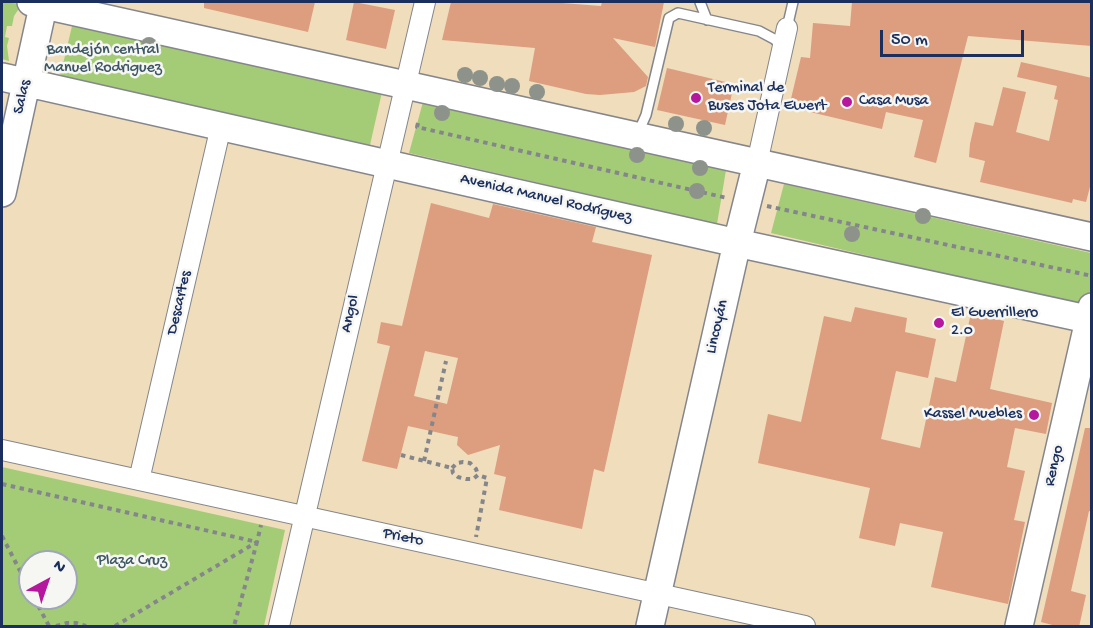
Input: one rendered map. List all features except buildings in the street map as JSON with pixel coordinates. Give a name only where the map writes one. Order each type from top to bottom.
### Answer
[{"type":"main road","points":[[40,3],[1092,237]]},
{"type":"main road","name":"Salas","points":[[2,193],[14,80],[40,3]]},
{"type":"main road","name":"Avenida Manuel Rodríguez","points":[[14,80],[737,243],[1090,315]]},
{"type":"main road","name":"Lincoyán","points":[[650,627],[757,163]]},
{"type":"main road","name":"Rengo","points":[[1019,627],[1090,315]]},
{"type":"street","name":"Angol","points":[[279,627],[425,2]]},
{"type":"street","name":"Lincoyán","points":[[757,163],[785,37]]},
{"type":"street","name":"Descartes","points":[[140,480],[221,126]]},
{"type":"street","name":"Prieto","points":[[2,450],[805,627]]},
{"type":"lane","points":[[700,2],[707,20]]},
{"type":"lane","points":[[636,136],[646,115],[669,18],[678,13],[759,31],[774,39],[785,37],[793,2]]},
{"type":"path","points":[[417,127],[731,199]]},
{"type":"path","points":[[765,206],[1092,276]]},
{"type":"path","points":[[424,461],[446,361]]},
{"type":"path","points":[[401,455],[452,468]]},
{"type":"path","points":[[452,468],[457,463],[470,463],[478,475]]},
{"type":"path","points":[[452,468],[453,473],[458,477],[473,479],[478,475]]},
{"type":"path","points":[[472,553],[487,478],[478,475]]},
{"type":"path","points":[[2,484],[257,542]]},
{"type":"path","points":[[234,627],[265,508]]},
{"type":"path","points":[[2,536],[18,567]]},
{"type":"path","points":[[116,627],[257,542]]},
{"type":"path","points":[[40,610],[49,627]]},
{"type":"path","points":[[56,627],[76,623],[86,627]]},
{"type":"green space","points":[[2,2],[22,4],[14,16],[12,26],[7,26],[5,37],[9,38],[7,46],[9,61],[2,59]]},
{"type":"green space","name":"Bandejón central Manuel Rodriguez","points":[[73,22],[382,92],[370,145],[59,81]]},
{"type":"green space","points":[[423,102],[726,170],[717,224],[409,153]]},
{"type":"green space","points":[[784,184],[1091,253],[1091,308],[771,233]]},
{"type":"green space","name":"Plaza Cruz","points":[[2,467],[285,530],[264,626],[2,626]]},
{"type":"place","name":"Terminal de Buses Jota Ewert","points":[[696,98]]},
{"type":"place","name":"Casa Musa","points":[[847,102]]},
{"type":"place","name":"El Guerrillero 2.0","points":[[939,323]]},
{"type":"place","name":"Kassel Muebles","points":[[1034,415]]}]
